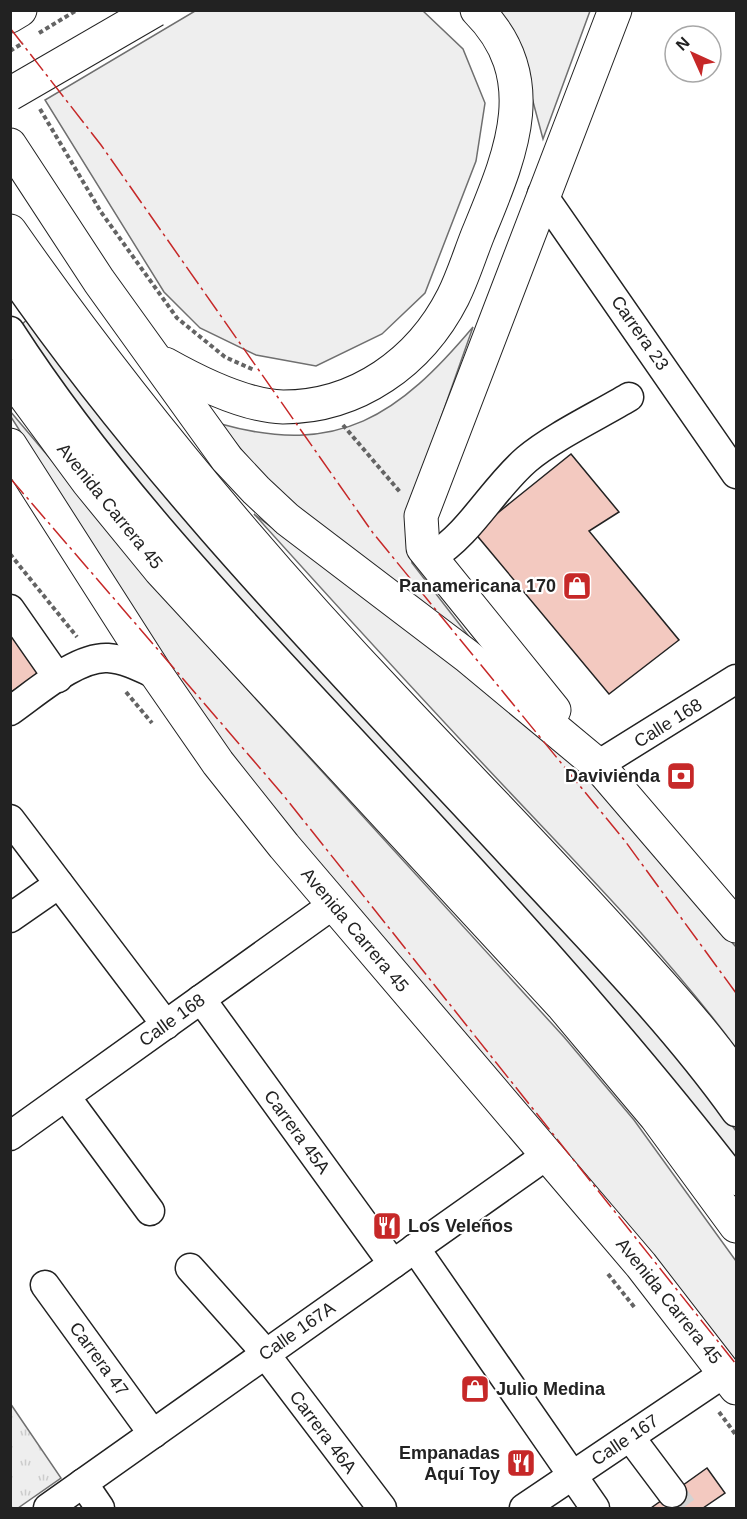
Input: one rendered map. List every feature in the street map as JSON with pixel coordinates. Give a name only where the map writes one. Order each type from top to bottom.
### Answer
[{"type":"main road","points":[[10,16],[20,10]]},
{"type":"main road","points":[[23,97],[155,10]]},
{"type":"main road","points":[[154,357],[204,386],[282,407],[323,403],[360,392],[401,365],[432,329],[453,297],[504,170],[513,141],[517,103],[507,54],[486,19],[477,10]]},
{"type":"main road","points":[[615,10],[542,194],[423,508],[421,516],[423,548],[432,556],[598,765],[736,926]]},
{"type":"main road","points":[[10,145],[99,281],[227,459],[287,519],[467,656],[598,765]]},
{"type":"main road","points":[[10,231],[57,298],[240,531],[393,698],[580,894],[683,1009],[736,1077]]},
{"type":"main road","name":"Avenida Carrera 45","points":[[10,376],[88,482],[160,570],[473,906],[576,1021],[656,1117],[736,1226]]},
{"type":"main road","name":"Avenida Carrera 45","points":[[10,445],[157,675],[218,763],[334,904],[641,1265],[731,1380]]},
{"type":"street","name":"Carrera 23","points":[[542,194],[736,474]]},
{"type":"street","points":[[10,273],[90,382],[235,557],[660,1016],[736,1112]]},
{"type":"street","points":[[10,331],[71,417],[177,549],[518,920],[667,1093],[736,1181]]},
{"type":"street","points":[[432,556],[448,547],[510,475],[529,457],[629,397]]},
{"type":"street","points":[[10,609],[58,678]]},
{"type":"street","points":[[10,711],[58,678],[96,658],[111,658],[157,675]]},
{"type":"street","name":"Calle 168","points":[[598,765],[736,679]]},
{"type":"street","points":[[10,819],[166,1024]]},
{"type":"street","points":[[10,918],[59,884]]},
{"type":"street","name":"Calle 168","points":[[10,1136],[334,904]]},
{"type":"street","name":"Carrera 45A","points":[[201,999],[404,1256],[573,1475],[595,1509]]},
{"type":"street","points":[[66,1097],[150,1211]]},
{"type":"street","name":"Calle 167A","points":[[48,1509],[547,1155]]},
{"type":"street","name":"Carrera 46A","points":[[190,1268],[265,1354],[382,1509]]},
{"type":"street","name":"Carrera 47","points":[[45,1284],[153,1434]]},
{"type":"street","name":"Calle 167","points":[[524,1509],[630,1437],[731,1380]]},
{"type":"street","points":[[630,1437],[672,1493]]},
{"type":"street","points":[[83,1484],[100,1509]]},
{"type":"path","points":[[15,61],[10,52],[77,10]]},
{"type":"path","points":[[23,97],[177,318],[225,357],[264,375]]},
{"type":"path","points":[[10,554],[59,617]]},
{"type":"path","points":[[725,1419],[736,1435]]},
{"type":"green space","points":[[422,10],[463,49],[485,103],[476,161],[425,293],[382,334],[316,366],[256,355],[200,328],[164,292],[45,100],[195,11]]},
{"type":"green space","points":[[494,11],[590,11],[543,139],[523,64]]},
{"type":"green space","points":[[34,313],[706,1089],[736,1131],[736,1165],[431,813],[118,462],[19,327]]},
{"type":"green space","points":[[473,327],[407,514],[412,563],[481,652],[300,511],[262,476],[221,424],[263,433],[300,435],[333,431],[364,421],[392,405],[419,384]]},
{"type":"green space","points":[[10,411],[215,654],[564,1037],[634,1120],[736,1261],[736,1368],[236,771],[11,417]]},
{"type":"green space","points":[[254,514],[523,715],[572,760],[736,947],[736,1048],[681,979],[623,913]]},
{"type":"green space","points":[[10,1403],[61,1478],[18,1508],[11,1508]]},
{"type":"building","name":"Panamericana 170","points":[[571,454],[619,512],[589,531],[679,640],[609,694],[474,532]]},
{"type":"building","points":[[10,626],[42,670],[10,693]]},
{"type":"building","points":[[707,1468],[725,1493],[703,1508],[651,1508]]},
{"type":"tunnel","points":[[672,1493],[683,1508]]},
{"type":"power","points":[[10,28],[101,145],[373,533],[625,841],[736,993]]},
{"type":"power","points":[[10,478],[284,796],[736,1364]]},
{"type":"place","name":"Panamericana 170","points":[[577,586]]},
{"type":"place","name":"Davivienda","points":[[681,776]]},
{"type":"place","name":"Los Veleños","points":[[387,1226]]},
{"type":"place","name":"Julio Medina","points":[[475,1389]]},
{"type":"place","name":"Empanadas Aquí Toy","points":[[521,1463]]}]
